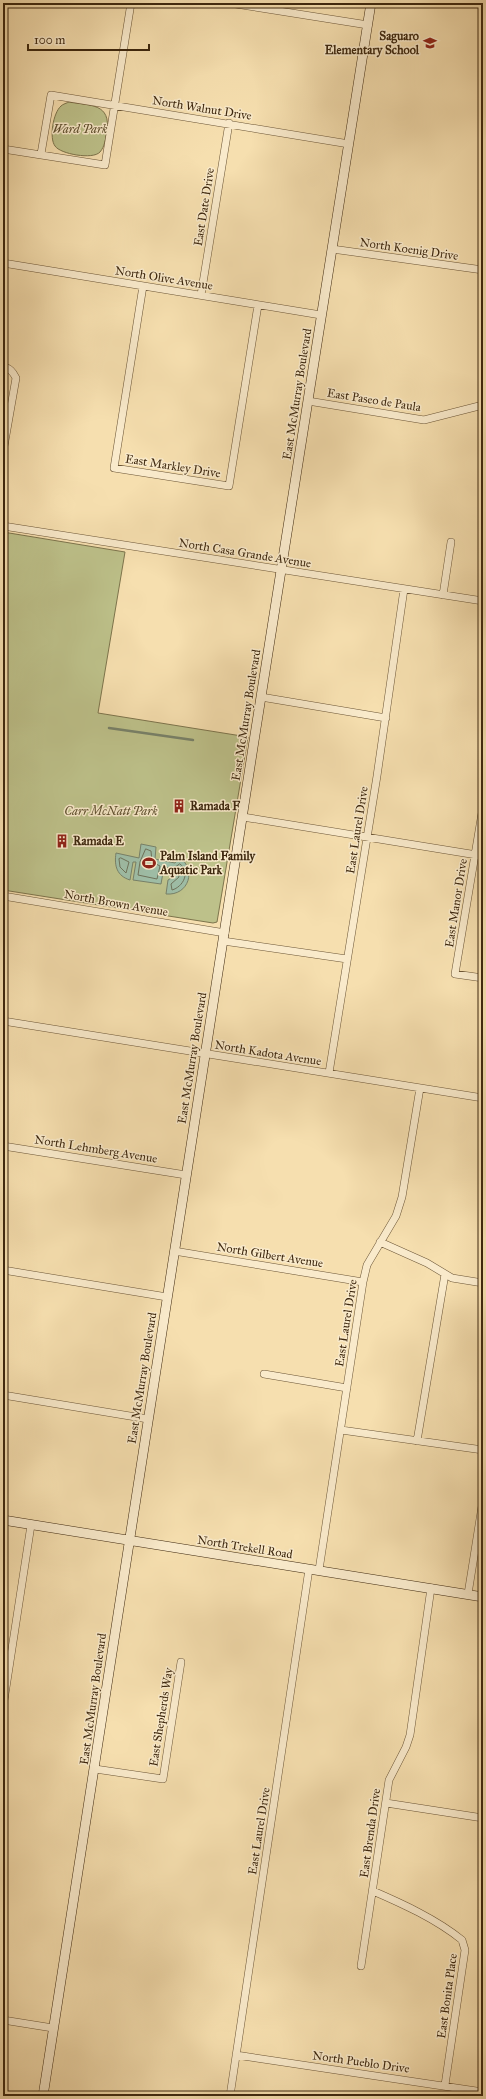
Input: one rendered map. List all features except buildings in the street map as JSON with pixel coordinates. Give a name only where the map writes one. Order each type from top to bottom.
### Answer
[{"type":"street","points":[[3,148],[105,165],[131,3]]},
{"type":"street","points":[[229,3],[368,25]]},
{"type":"street","name":"East McMurray Boulevard","points":[[43,2096],[95,1769],[128,1540],[321,315],[372,3]]},
{"type":"street","name":"North Walnut Drive","points":[[41,154],[51,95],[229,123],[349,144]]},
{"type":"street","name":"East Date Drive","points":[[201,295],[229,123]]},
{"type":"street","name":"North Koenig Drive","points":[[332,249],[483,270]]},
{"type":"street","name":"North Olive Avenue","points":[[3,263],[321,315]]},
{"type":"street","name":"East Markley Drive","points":[[143,286],[114,468],[229,486],[258,304]]},
{"type":"street","points":[[3,367],[7,367],[14,372],[16,378],[3,452]]},
{"type":"street","name":"East Paseo de Paula","points":[[308,401],[424,420],[479,406],[483,407]]},
{"type":"street","name":"North Casa Grande Avenue","points":[[3,526],[281,571],[483,601]]},
{"type":"street","points":[[443,595],[451,542]]},
{"type":"street","name":"East Laurel Drive","points":[[328,1073],[348,959],[386,718],[404,589]]},
{"type":"street","points":[[261,697],[386,718]]},
{"type":"street","name":"East Manor Drive","points":[[483,807],[455,974],[483,978]]},
{"type":"street","points":[[243,817],[483,856]]},
{"type":"street","name":"North Brown Avenue","points":[[3,896],[348,959]]},
{"type":"street","name":"North Kadota Avenue","points":[[3,1021],[483,1098]]},
{"type":"street","name":"East Laurel Drive","points":[[230,2096],[314,1570],[348,1388],[363,1282],[367,1265],[396,1216],[402,1197],[420,1088]]},
{"type":"street","name":"North Lehmberg Avenue","points":[[3,1146],[186,1175]]},
{"type":"street","points":[[380,1242],[427,1263],[452,1278],[483,1283]]},
{"type":"street","name":"North Gilbert Avenue","points":[[174,1251],[363,1282]]},
{"type":"street","points":[[3,1270],[167,1297]]},
{"type":"street","points":[[417,1441],[445,1274]]},
{"type":"street","points":[[264,1374],[348,1388]]},
{"type":"street","points":[[3,1395],[148,1419]]},
{"type":"street","points":[[341,1430],[483,1450]]},
{"type":"street","points":[[468,1594],[483,1500]]},
{"type":"street","name":"North Trekell Road","points":[[3,1520],[483,1597]]},
{"type":"street","points":[[3,1706],[31,1525]]},
{"type":"street","name":"East Brenda Drive","points":[[360,1966],[373,1891],[389,1780],[406,1748],[410,1735],[431,1588]]},
{"type":"street","name":"East Shepherds Way","points":[[95,1769],[163,1779],[181,1662]]},
{"type":"street","points":[[386,1803],[483,1818]]},
{"type":"street","name":"East Bonita Place","points":[[373,1891],[453,1932],[462,1940],[465,1950],[445,2085]]},
{"type":"street","points":[[3,2020],[53,2028]]},
{"type":"street","name":"North Pueblo Drive","points":[[236,2055],[445,2085],[483,2092]]},
{"type":"green space","name":"Ward Park","points":[[69,102],[92,106],[103,111],[106,116],[107,132],[105,143],[100,152],[91,156],[84,156],[70,154],[58,149],[55,146],[52,137],[54,120],[58,109]]},
{"type":"green space","name":"Carr McNatt Park","points":[[3,532],[125,552],[98,713],[248,737],[217,922],[213,923],[3,890]]},
{"type":"water","points":[[141,844],[156,847],[155,859],[175,863],[179,857],[185,862],[188,868],[188,881],[180,891],[166,894],[168,880],[175,876],[171,868],[164,867],[161,884],[133,880],[136,862],[133,862],[130,880],[119,873],[116,866],[116,853],[139,858]]},
{"type":"waterway","points":[[109,728],[193,740]]},
{"type":"place","name":"Saguaro Elementary School","points":[[430,43]]},
{"type":"place","name":"Ramada F","points":[[179,806]]},
{"type":"place","name":"Ramada E","points":[[62,841]]},
{"type":"place","name":"Palm Island Family Aquatic Park","points":[[149,863]]}]
